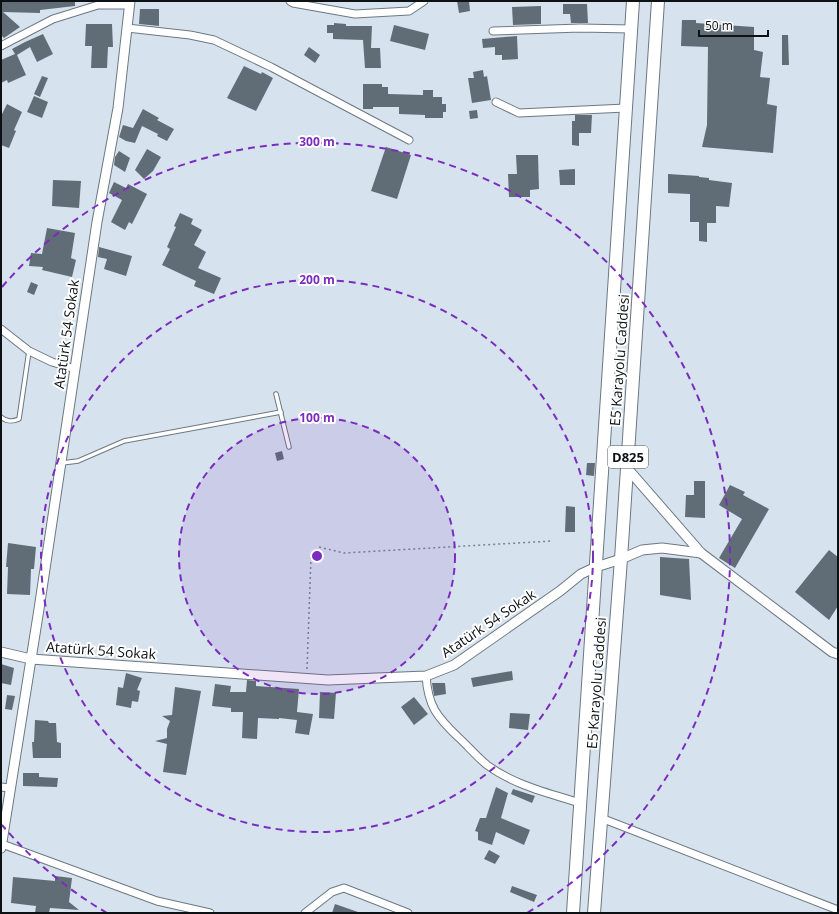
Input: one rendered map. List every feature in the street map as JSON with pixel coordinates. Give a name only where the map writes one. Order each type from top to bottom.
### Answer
[{"type":"highway","name":"E5 Karayolu Caddesi","points":[[573,913],[633,1]]},
{"type":"highway","name":"E5 Karayolu Caddesi","points":[[594,913],[621,559],[658,1]]},
{"type":"street","points":[[290,1],[293,3],[355,14],[409,11],[424,1]]},
{"type":"street","points":[[1,46],[53,19],[98,5],[130,3]]},
{"type":"street","name":"Atatürk 54 Sokak","points":[[130,3],[118,108],[97,222],[31,658],[328,680],[426,676],[454,665],[560,591],[581,574],[596,567],[642,550],[662,548],[701,553]]},
{"type":"street","points":[[127,28],[190,34],[214,40],[271,67],[409,140]]},
{"type":"street","points":[[493,31],[631,28]]},
{"type":"street","points":[[496,102],[519,113],[626,108]]},
{"type":"street","points":[[1,329],[29,351],[52,362],[75,369]]},
{"type":"street","name":"Atatürk 54 Sokak","points":[[627,468],[701,553],[832,652],[838,654]]},
{"type":"street","points":[[1,652],[31,658],[6,787],[1,848]]},
{"type":"street","points":[[426,676],[430,700],[438,716],[450,731],[477,757],[499,773],[519,783],[580,803]]},
{"type":"street","points":[[601,818],[838,910]]},
{"type":"street","points":[[2,844],[157,901],[210,913]]},
{"type":"street","points":[[305,913],[332,892],[344,888],[408,913]]},
{"type":"lane","points":[[1,417],[6,421],[13,422],[19,419],[29,351]]},
{"type":"lane","points":[[276,394],[289,447]]},
{"type":"lane","points":[[61,464],[78,461],[124,440],[281,412]]},
{"type":"path","points":[[303,678],[308,667],[311,557],[319,547],[344,553],[552,541]]},
{"type":"building","points":[[1,1],[75,1],[75,6],[40,10],[40,13],[3,12],[20,27],[4,38],[1,35]]},
{"type":"building","points":[[457,1],[469,1],[470,11],[459,13]]},
{"type":"building","points":[[563,4],[587,4],[588,23],[571,23],[570,14],[563,14]]},
{"type":"building","points":[[541,6],[541,24],[513,25],[512,7]]},
{"type":"building","points":[[140,9],[159,9],[159,26],[139,24]]},
{"type":"building","points":[[682,20],[696,20],[696,23],[754,27],[754,50],[763,52],[760,77],[770,78],[767,104],[777,106],[773,153],[702,147],[707,125],[708,47],[681,46]]},
{"type":"building","points":[[334,23],[346,24],[346,26],[372,26],[371,48],[380,48],[381,68],[365,68],[363,40],[333,39],[333,33],[327,33],[327,25],[334,25]]},
{"type":"building","points":[[86,24],[112,24],[113,47],[108,47],[107,68],[91,68],[92,46],[85,46]]},
{"type":"building","points":[[394,25],[429,34],[425,50],[390,41]]},
{"type":"building","points":[[43,34],[53,54],[37,62],[30,47],[17,55],[26,75],[8,83],[7,80],[1,83],[1,60],[15,54],[12,49]]},
{"type":"building","points":[[782,35],[788,35],[789,65],[782,65]]},
{"type":"building","points":[[517,36],[518,59],[502,60],[502,55],[495,55],[495,47],[483,48],[482,39]]},
{"type":"building","points":[[309,47],[320,55],[315,63],[304,55]]},
{"type":"building","points":[[244,66],[261,74],[262,72],[273,78],[256,111],[227,98]]},
{"type":"building","points":[[483,70],[484,77],[487,76],[491,100],[472,103],[468,78],[474,78],[473,72]]},
{"type":"building","points":[[42,76],[48,78],[40,97],[34,94]]},
{"type":"building","points":[[363,84],[382,84],[382,87],[388,87],[388,94],[423,95],[423,90],[433,90],[433,97],[442,97],[442,104],[446,104],[446,112],[443,112],[443,118],[425,118],[425,115],[399,114],[399,107],[373,107],[373,109],[363,109]]},
{"type":"building","points":[[34,96],[48,102],[42,118],[27,112]]},
{"type":"building","points":[[7,104],[22,112],[14,130],[16,131],[9,148],[1,145],[1,116]]},
{"type":"building","points":[[143,109],[159,118],[157,120],[174,129],[167,141],[157,136],[158,134],[142,126],[135,143],[126,141],[119,137],[123,125],[133,128]]},
{"type":"building","points":[[477,110],[478,118],[470,119],[469,111]]},
{"type":"building","points":[[575,115],[592,115],[591,133],[579,133],[579,146],[572,145],[572,121],[575,121]]},
{"type":"building","points":[[386,147],[411,155],[397,199],[371,191]]},
{"type":"building","points":[[147,149],[161,157],[153,171],[144,179],[135,170]]},
{"type":"building","points":[[119,151],[130,158],[125,172],[114,165],[115,157]]},
{"type":"building","points":[[516,155],[538,155],[539,189],[530,190],[530,197],[509,197],[508,174],[517,174]]},
{"type":"building","points":[[575,169],[575,185],[560,185],[559,170]]},
{"type":"building","points":[[668,174],[699,176],[709,178],[709,180],[732,183],[729,207],[716,206],[716,223],[707,223],[707,242],[699,241],[699,222],[690,222],[690,194],[668,193]]},
{"type":"building","points":[[53,180],[81,181],[79,208],[52,206]]},
{"type":"building","points":[[114,182],[126,188],[128,184],[147,194],[132,224],[129,222],[125,230],[111,222],[122,200],[109,193]]},
{"type":"building","points":[[180,213],[193,219],[191,224],[202,230],[194,245],[206,252],[198,268],[221,278],[214,294],[194,286],[196,281],[162,265],[170,249],[167,247],[176,227],[174,226]]},
{"type":"building","points":[[47,228],[75,233],[71,258],[76,260],[72,277],[42,270],[43,267],[29,266],[31,253],[42,254]]},
{"type":"building","points":[[99,247],[132,256],[126,276],[104,269],[107,259],[98,257]]},
{"type":"building","points":[[31,282],[38,285],[34,295],[27,292]]},
{"type":"building","points":[[282,451],[284,459],[277,461],[275,453]]},
{"type":"building","points":[[587,463],[595,463],[594,476],[586,475]]},
{"type":"building","points":[[694,481],[705,481],[705,518],[685,517],[686,495],[694,495]]},
{"type":"building","points":[[730,485],[745,492],[743,495],[769,509],[735,568],[719,558],[742,519],[719,505]]},
{"type":"building","points":[[566,506],[575,507],[575,532],[565,532]]},
{"type":"building","points":[[8,543],[36,547],[34,569],[31,569],[30,595],[7,594],[8,567],[6,567]]},
{"type":"building","points":[[829,550],[838,557],[838,606],[829,620],[795,592]]},
{"type":"building","points":[[660,557],[689,559],[691,600],[660,595]]},
{"type":"building","points":[[1,664],[14,668],[11,685],[1,683]]},
{"type":"building","points":[[512,671],[513,680],[473,687],[471,678]]},
{"type":"building","points":[[126,673],[142,678],[137,690],[140,691],[138,702],[132,701],[131,708],[116,705],[118,687],[123,688]]},
{"type":"building","points":[[247,680],[256,681],[256,686],[299,689],[297,712],[313,714],[309,735],[295,733],[297,720],[258,718],[257,739],[242,738],[243,712],[231,712],[231,708],[212,706],[215,684],[231,686],[230,692],[246,692]]},
{"type":"building","points":[[432,683],[445,683],[446,694],[434,696]]},
{"type":"building","points":[[175,687],[201,691],[186,775],[163,772],[167,744],[155,741],[167,738],[167,729],[170,721],[162,716],[172,715]]},
{"type":"building","points":[[320,692],[336,693],[334,719],[319,718]]},
{"type":"building","points":[[7,695],[15,696],[12,710],[5,709]]},
{"type":"building","points":[[414,697],[428,714],[414,725],[401,707]]},
{"type":"building","points":[[510,713],[530,714],[528,730],[509,728]]},
{"type":"building","points":[[35,720],[56,723],[57,742],[61,743],[61,758],[33,758],[32,742],[34,742]]},
{"type":"building","points":[[23,773],[39,773],[39,777],[58,778],[57,787],[23,786]]},
{"type":"building","points":[[496,787],[508,793],[501,818],[530,830],[524,845],[496,832],[492,845],[478,840],[478,832],[475,831],[480,818],[486,818]]},
{"type":"building","points":[[513,789],[535,796],[532,803],[511,794]]},
{"type":"building","points":[[489,850],[500,856],[495,864],[484,859]]},
{"type":"building","points":[[55,876],[72,878],[69,902],[79,910],[50,908],[49,913],[35,913],[36,906],[11,903],[13,877],[55,881]]},
{"type":"building","points":[[512,886],[537,895],[534,902],[510,892]]},
{"type":"building","points":[[335,904],[358,912],[332,913]]}]
